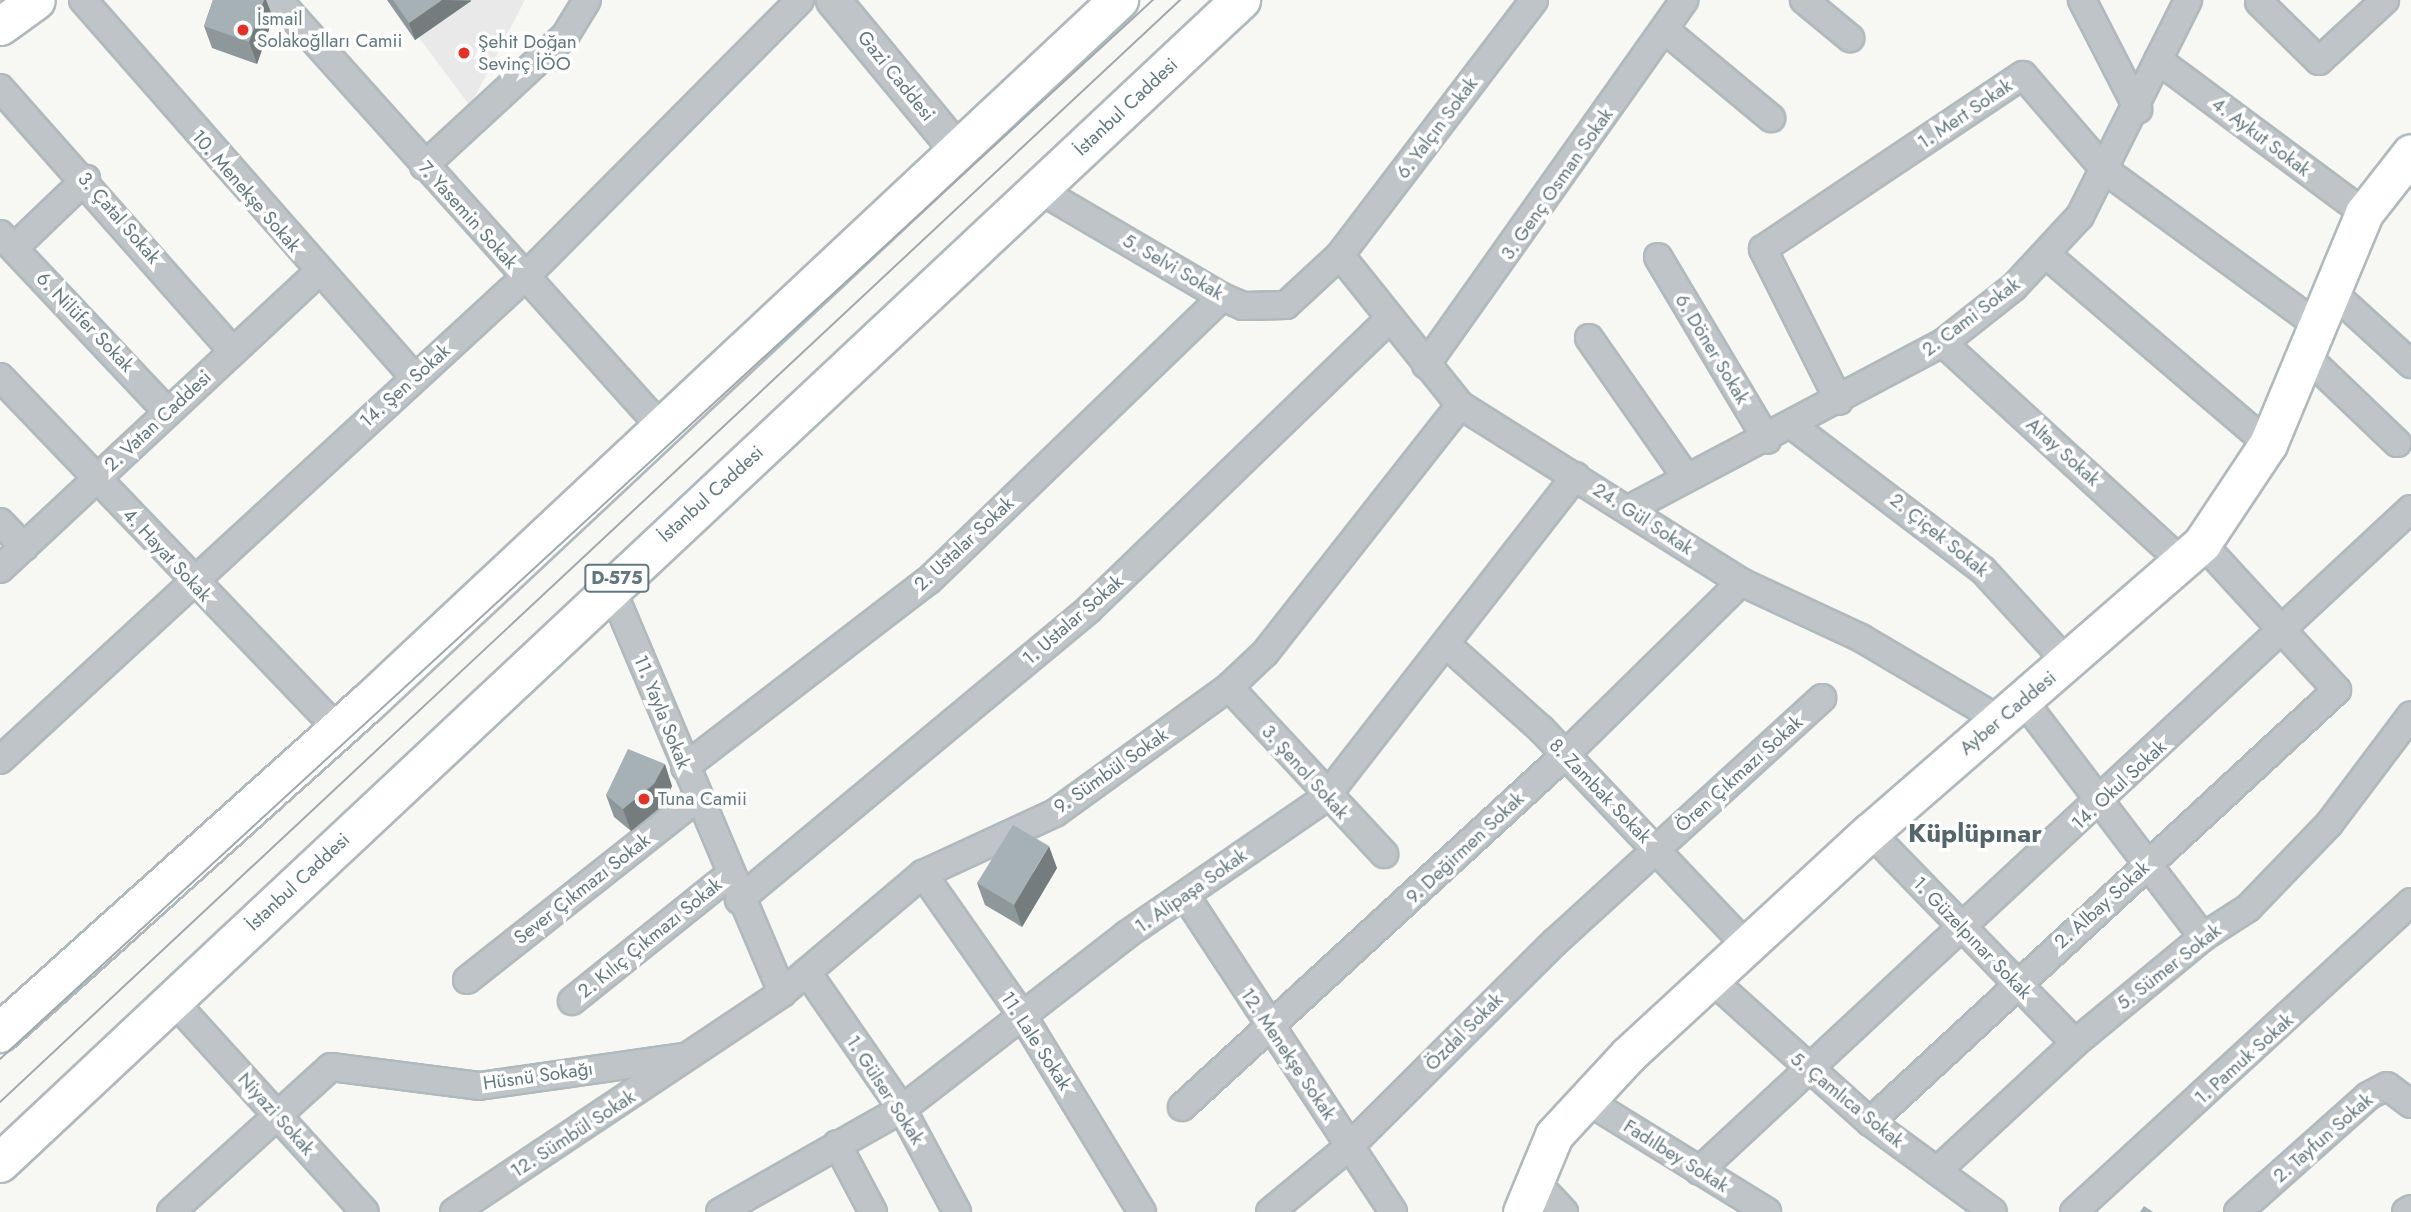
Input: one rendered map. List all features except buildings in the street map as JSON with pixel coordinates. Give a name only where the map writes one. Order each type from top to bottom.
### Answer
[{"type":"highway","points":[[0,1033],[339,730],[1119,0]]},
{"type":"highway","name":"İstanbul Caddesi","points":[[0,1163],[610,585],[1241,0]]},
{"type":"main road","points":[[0,26],[36,0]]},
{"type":"main road","name":"Ayber Caddesi","points":[[1528,1196],[1554,1135],[1710,978],[1870,832],[2068,663],[2192,552],[2268,444],[2364,213],[2408,162]]},
{"type":"street","name":"10. Menekşe Sokak","points":[[83,0],[317,273],[414,377]]},
{"type":"street","name":"7. Yasemin Sokak","points":[[278,0],[424,166],[662,427]]},
{"type":"street","points":[[424,166],[565,36],[587,0]]},
{"type":"street","name":"14. Şen Sokak","points":[[0,760],[190,581],[524,277],[800,0]]},
{"type":"street","name":"Gazi Caddesi","points":[[833,0],[958,151]]},
{"type":"street","name":"6. Yalçın Sokak","points":[[1340,255],[1534,0]]},
{"type":"street","name":"3. Genç Osman Sokak","points":[[1426,365],[1684,0]]},
{"type":"street","points":[[1804,0],[1850,38]]},
{"type":"street","points":[[2081,0],[2138,109]]},
{"type":"street","name":"2. Cami Sokak","points":[[1629,509],[1686,477],[1767,440],[1943,343],[2048,256],[2106,171],[2188,0]]},
{"type":"street","points":[[2259,2],[2319,61],[2385,0]]},
{"type":"street","points":[[1664,30],[1771,118]]},
{"type":"street","name":"4. Aykut Sokak","points":[[2158,60],[2364,213]]},
{"type":"street","name":"1. Mert Sokak","points":[[1839,401],[1763,249],[2023,75],[2106,171],[2310,339],[2397,443]]},
{"type":"street","name":"3. Çatal Sokak","points":[[0,88],[86,179],[233,351]]},
{"type":"street","points":[[7,241],[86,179]]},
{"type":"street","name":"5. Selvi Sokak","points":[[1038,189],[1242,306],[1286,305],[1340,255]]},
{"type":"street","name":"6. Nilüfer Sokak","points":[[7,241],[168,412]]},
{"type":"street","name":"24. Gül Sokak","points":[[1340,255],[1460,405],[1741,582],[2010,710]]},
{"type":"street","points":[[2048,256],[2268,444]]},
{"type":"street","name":"6. Döner Sokak","points":[[1658,257],[1767,440]]},
{"type":"street","name":"2. Vatan Caddesi","points":[[0,569],[317,273]]},
{"type":"street","points":[[2330,290],[2411,364]]},
{"type":"street","name":"2. Ustalar Sokak","points":[[685,767],[929,580],[1222,296]]},
{"type":"street","name":"1. Ustalar Sokak","points":[[740,900],[1089,609],[1389,319]]},
{"type":"street","points":[[1589,338],[1686,477]]},
{"type":"street","name":"Altay Sokak","points":[[1943,343],[2284,630],[2337,690]]},
{"type":"street","name":"4. Hayat Sokak","points":[[0,377],[190,581],[339,730]]},
{"type":"street","name":"9. Sümbül Sokak","points":[[692,1056],[782,993],[922,874],[1055,813],[1229,687],[1265,653],[1460,405]]},
{"type":"street","name":"2. Çiçek Sokak","points":[[1793,426],[1983,570],[2068,663]]},
{"type":"street","name":"1. Alipaşa Sokak","points":[[720,1212],[902,1109],[1185,895],[1325,798],[1447,645],[1576,476]]},
{"type":"street","name":"14. Okul Sokak","points":[[1699,1171],[1806,1069],[2103,800],[2411,509]]},
{"type":"street","points":[[0,522],[24,547]]},
{"type":"street","name":"9. Değirmen Sokak","points":[[1182,1107],[1271,1031],[1566,754],[1741,582]]},
{"type":"street","name":"11. Yayla Sokak","points":[[610,585],[696,799],[782,993]]},
{"type":"street","name":"8. Zambak Sokak","points":[[1447,645],[1566,754],[1746,945]]},
{"type":"street","name":"3. Şenol Sokak","points":[[1229,687],[1325,798],[1384,854]]},
{"type":"street","name":"2. Albay Sokak","points":[[1870,1122],[2015,984],[2337,690]]},
{"type":"street","name":"Ören Çıkmazı Sokak","points":[[1656,849],[1822,698]]},
{"type":"street","points":[[2010,710],[2103,800],[2203,937]]},
{"type":"street","name":"5. Sümer Sokak","points":[[1937,1171],[2075,1043],[2203,937],[2248,908],[2329,824],[2411,715]]},
{"type":"street","name":"Sever Çıkmazı Sokak","points":[[467,980],[696,799]]},
{"type":"street","name":"1. Güzelpınar Sokak","points":[[1870,832],[2075,1043]]},
{"type":"street","name":"Özdal Sokak","points":[[1270,1212],[1351,1145],[1656,849]]},
{"type":"street","name":"11. Lale Sokak","points":[[922,874],[1024,1018],[1142,1212]]},
{"type":"street","name":"2. Kılıç Çıkmazı Sokak","points":[[572,1001],[729,875]]},
{"type":"street","name":"12. Menekşe Sokak","points":[[1185,895],[1271,1031],[1351,1145],[1392,1212]]},
{"type":"street","name":"1. Pamuk Sokak","points":[[2074,1212],[2411,902]]},
{"type":"street","name":"1. Gülser Sokak","points":[[807,972],[902,1109],[957,1212]]},
{"type":"street","name":"5. Çamlıca Sokak","points":[[1710,978],[1806,1069],[1870,1122],[1993,1212]]},
{"type":"street","name":"Niyazi Sokak","points":[[188,1017],[365,1212]]},
{"type":"street","name":"Hüsnü Sokağı","points":[[171,1212],[331,1067],[478,1086],[692,1056]]},
{"type":"street","name":"12. Sümbül Sokak","points":[[454,1212],[692,1056]]},
{"type":"street","name":"2. Tayfun Sokak","points":[[2238,1212],[2368,1096],[2387,1086],[2411,1104]]},
{"type":"street","name":"Fadılbey Sokak","points":[[1586,1100],[1767,1212]]},
{"type":"street","points":[[837,1144],[873,1212]]},
{"type":"street","points":[[1528,1196],[1564,1212]]},
{"type":"street","points":[[2406,1212],[2411,1209]]},
{"type":"shaded area","name":"Şehit Doğan Sevinç İÖO","points":[[391,0],[525,0],[470,106]]},
{"type":"tram line","points":[[0,1059],[1153,0]]},
{"type":"tram line","points":[[0,1102],[1180,0]]},
{"type":"place","name":"İsmail Solakoğlları Camii","points":[[243,30]]},
{"type":"place","name":"Şehit Doğan Sevinç İÖO","points":[[464,53]]},
{"type":"place","name":"Tuna Camii","points":[[644,799]]},
{"type":"district","name":"Küplüpınar","points":[[1975,834]]}]
